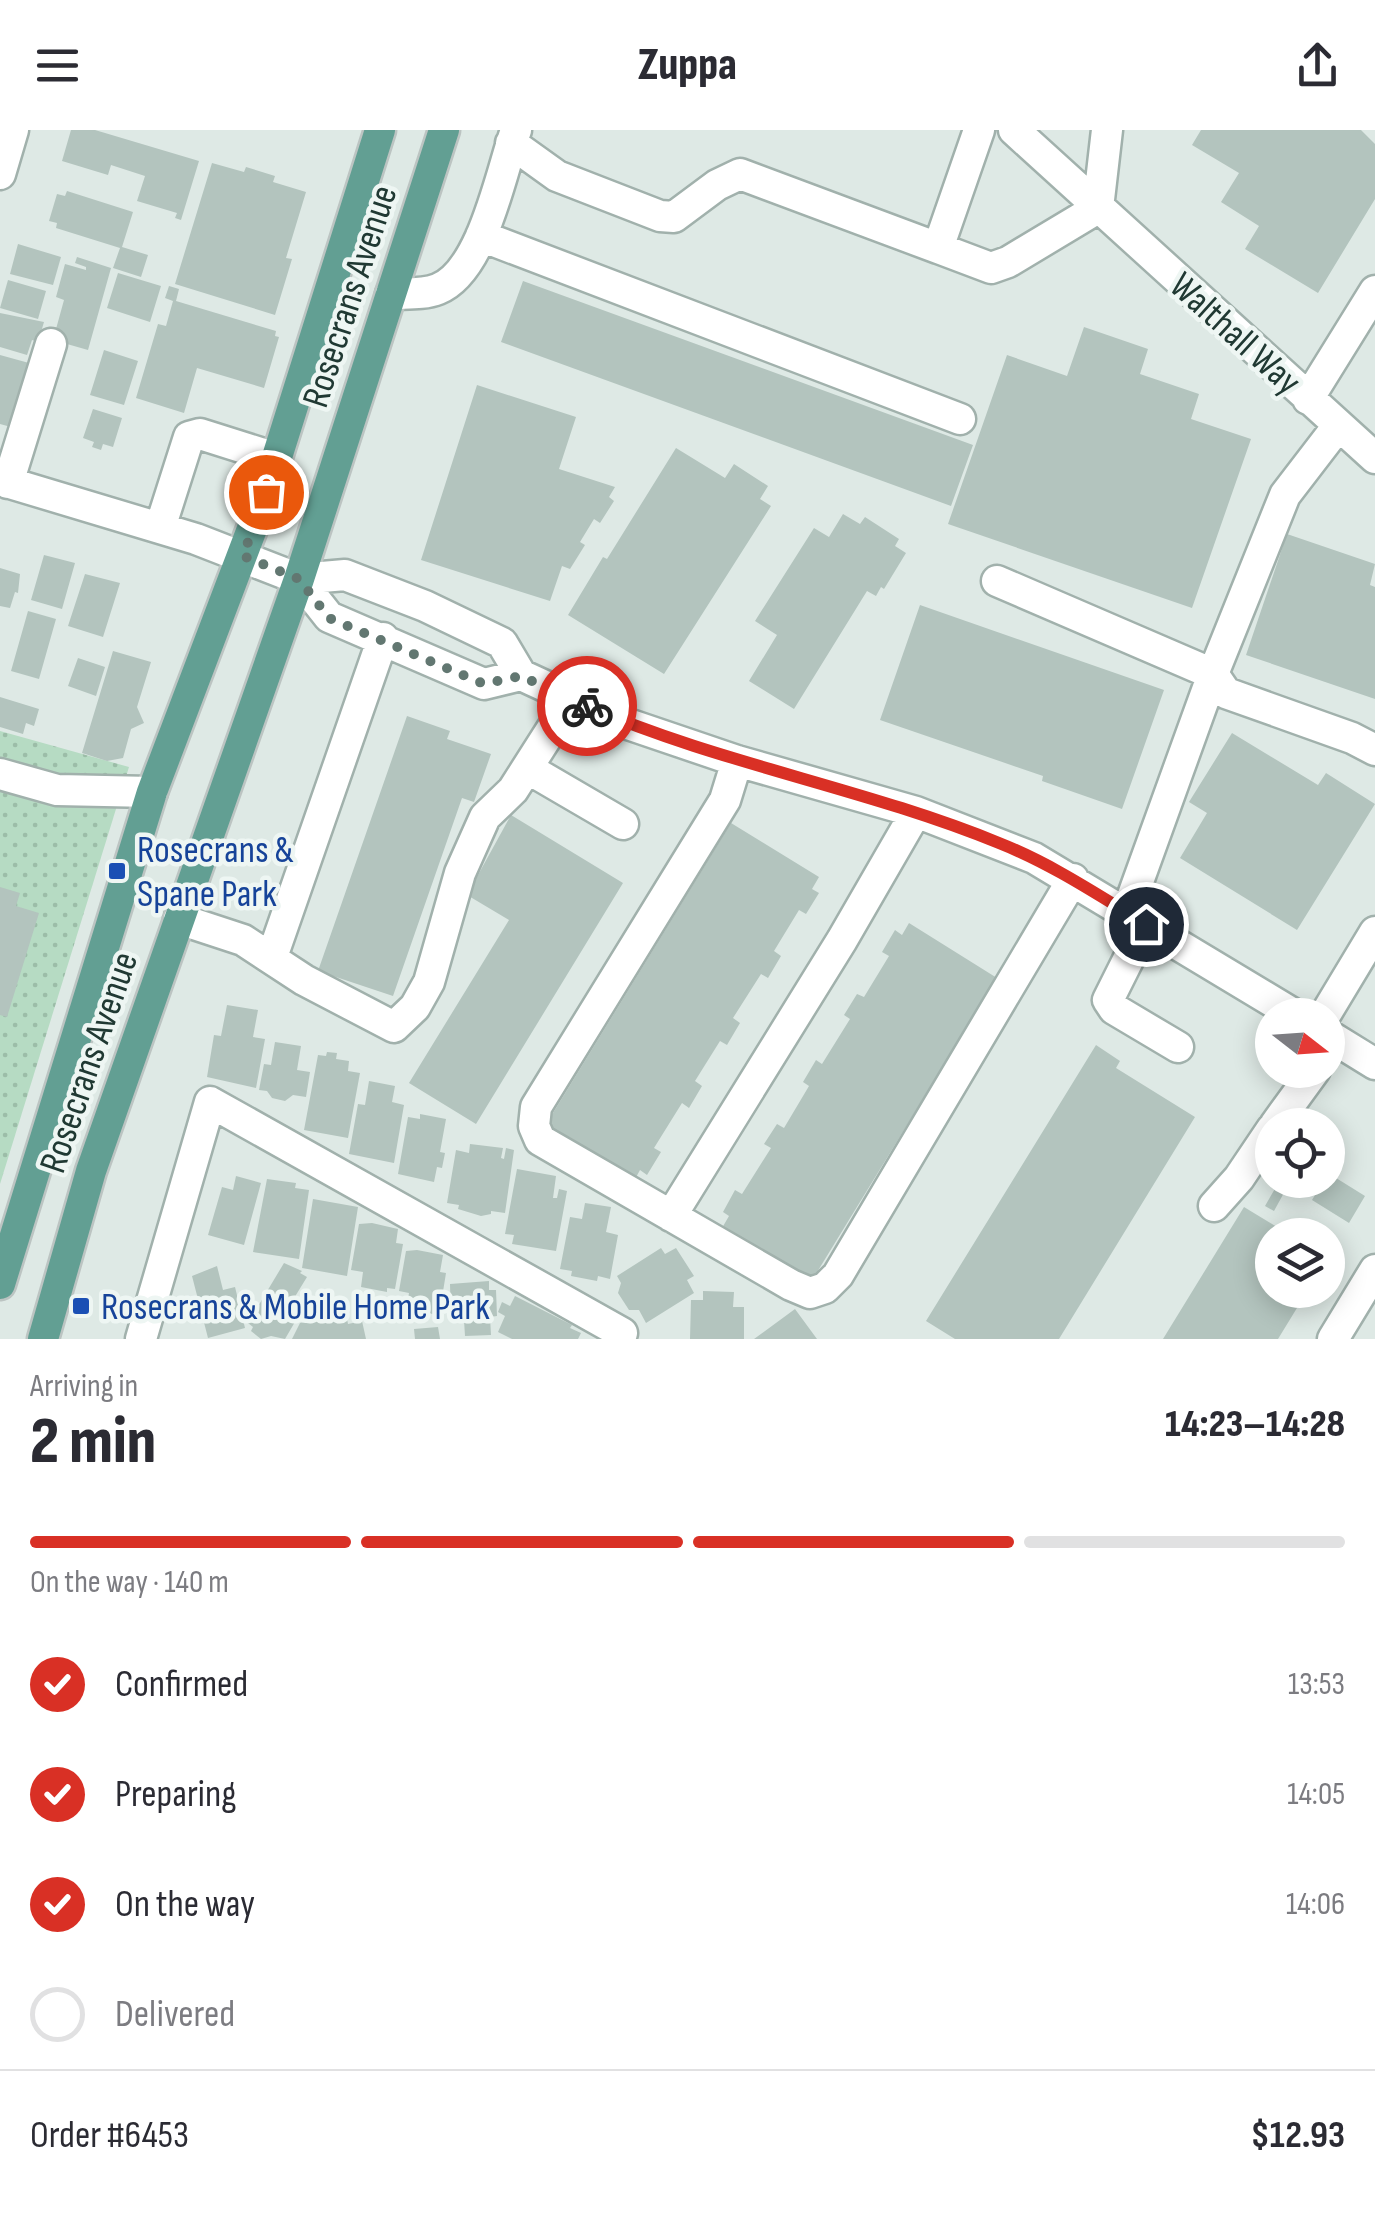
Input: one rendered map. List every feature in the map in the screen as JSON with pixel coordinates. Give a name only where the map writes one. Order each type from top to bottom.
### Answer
[{"type":"main road","name":"Rosecrans Avenue","points":[[0,1284],[152,792],[243,556],[380,130]]},
{"type":"main road","name":"Rosecrans Avenue","points":[[43,1339],[92,1172],[299,579],[444,130]]},
{"type":"street","points":[[0,174],[13,130]]},
{"type":"street","points":[[938,248],[979,130]]},
{"type":"street","name":"Walthall Way","points":[[1014,130],[1375,458]]},
{"type":"street","points":[[391,294],[440,289],[466,264],[481,236],[513,137],[556,176],[660,216],[674,218],[740,174],[991,268],[1008,262],[1098,208],[1107,130]]},
{"type":"street","points":[[481,236],[960,420]]},
{"type":"street","points":[[1308,399],[1375,291]]},
{"type":"street","points":[[51,344],[4,482],[160,528],[299,579],[344,575],[426,606],[502,642],[521,676],[653,733],[916,812],[1015,850],[1073,879],[1268,998]]},
{"type":"street","points":[[1178,1047],[1114,1008],[1108,1000],[1214,674],[1285,496],[1338,426]]},
{"type":"street","points":[[160,528],[190,438],[200,434],[276,458]]},
{"type":"street","points":[[299,579],[329,618],[484,684],[521,676]]},
{"type":"street","points":[[997,581],[1214,674],[1226,693],[1375,750]]},
{"type":"street","points":[[272,957],[383,638]]},
{"type":"street","points":[[179,918],[243,940],[304,980],[394,1027],[402,1022],[430,982],[460,873],[486,817],[513,790],[571,699]]},
{"type":"street","points":[[736,761],[725,800],[536,1107],[534,1126],[540,1140],[810,1293],[824,1288],[838,1275],[1073,879]]},
{"type":"street","points":[[527,768],[623,824]]},
{"type":"street","points":[[0,774],[57,790],[152,792]]},
{"type":"street","points":[[671,1216],[842,940],[916,812]]},
{"type":"street","points":[[1345,1000],[1375,932]]},
{"type":"street","points":[[1345,1046],[1375,1064]]},
{"type":"street","points":[[141,1339],[210,1102],[622,1333],[620,1339]]},
{"type":"street","points":[[1214,1206],[1255,1155]]},
{"type":"street","points":[[1333,1339],[1375,1270]]},
{"type":"green space","points":[[0,731],[129,767],[0,1184]]},
{"type":"building","points":[[71,130],[95,130],[199,161],[181,220],[175,218],[177,213],[137,201],[145,176],[111,165],[108,175],[62,161]]},
{"type":"building","points":[[1201,130],[1361,130],[1375,144],[1375,199],[1318,293],[1245,249],[1259,226],[1221,202],[1239,173],[1192,145]]},
{"type":"building","points":[[212,163],[244,172],[246,167],[275,176],[273,182],[306,192],[286,258],[292,259],[275,315],[175,284]]},
{"type":"building","points":[[67,191],[133,212],[122,247],[148,255],[141,277],[113,268],[120,248],[56,228],[57,223],[49,221],[57,194],[65,196]]},
{"type":"building","points":[[18,244],[61,257],[53,285],[10,274]]},
{"type":"building","points":[[77,257],[111,268],[88,350],[53,340],[64,300],[56,297],[65,264],[86,270],[75,263]]},
{"type":"building","points":[[118,273],[161,286],[150,322],[107,308]]},
{"type":"building","points":[[8,280],[46,291],[38,319],[0,308]]},
{"type":"building","points":[[523,281],[973,445],[951,506],[501,342]]},
{"type":"building","points":[[169,286],[179,289],[176,301],[276,331],[275,336],[279,337],[264,388],[197,368],[184,413],[136,398],[158,324],[166,326],[173,301],[165,298]]},
{"type":"building","points":[[0,313],[44,322],[38,342],[32,340],[27,355],[0,347]]},
{"type":"building","points":[[1084,327],[1148,349],[1140,374],[1199,394],[1191,419],[1251,439],[1192,608],[948,524],[1007,355],[1067,376]]},
{"type":"building","points":[[104,350],[138,361],[124,405],[90,395]]},
{"type":"building","points":[[0,355],[29,363],[11,427],[0,424]]},
{"type":"building","points":[[477,385],[576,417],[559,469],[615,487],[609,497],[614,501],[600,523],[594,519],[580,542],[585,545],[570,569],[562,566],[550,601],[421,560]]},
{"type":"building","points":[[93,409],[122,418],[113,447],[103,444],[101,450],[83,438]]},
{"type":"building","points":[[676,448],[725,478],[734,464],[768,486],[760,499],[771,506],[664,674],[568,615]]},
{"type":"building","points":[[843,514],[860,524],[865,517],[899,539],[895,546],[906,553],[884,589],[881,587],[876,596],[867,591],[794,709],[749,681],[777,635],[755,621],[814,528],[829,537]]},
{"type":"building","points":[[1287,534],[1375,564],[1370,585],[1375,587],[1375,699],[1246,655]]},
{"type":"building","points":[[44,555],[75,563],[62,609],[31,600]]},
{"type":"building","points":[[0,568],[20,574],[18,593],[15,592],[10,608],[0,606]]},
{"type":"building","points":[[85,574],[120,583],[103,637],[68,626]]},
{"type":"building","points":[[920,605],[1164,690],[1122,809],[1042,781],[1043,776],[880,720]]},
{"type":"building","points":[[28,611],[56,619],[39,679],[11,671]]},
{"type":"building","points":[[113,651],[151,662],[137,707],[144,723],[131,729],[123,758],[107,761],[82,753]]},
{"type":"building","points":[[78,658],[105,667],[96,696],[68,686]]},
{"type":"building","points":[[0,697],[39,709],[34,726],[26,723],[23,734],[0,727]]},
{"type":"building","points":[[407,716],[450,731],[447,739],[491,754],[474,802],[462,798],[393,996],[318,971]]},
{"type":"building","points":[[1232,733],[1318,785],[1326,773],[1375,804],[1297,930],[1180,858],[1207,813],[1189,802]]},
{"type":"building","points":[[511,815],[623,883],[476,1124],[409,1083],[509,920],[467,895]]},
{"type":"building","points":[[731,823],[819,877],[812,889],[819,893],[806,914],[799,910],[774,951],[781,956],[768,978],[761,974],[733,1018],[740,1023],[727,1045],[720,1041],[695,1081],[702,1086],[689,1108],[682,1103],[654,1148],[661,1152],[647,1175],[640,1170],[634,1181],[545,1126]]},
{"type":"building","points":[[0,887],[20,893],[16,906],[39,913],[7,1017],[0,1015]]},
{"type":"building","points":[[909,923],[997,978],[811,1282],[722,1228],[729,1216],[723,1212],[735,1190],[742,1194],[771,1148],[764,1144],[777,1124],[784,1128],[809,1086],[803,1082],[816,1060],[822,1064],[850,1019],[844,1015],[857,994],[864,997],[889,956],[882,952],[895,930],[902,935]]},
{"type":"building","points":[[227,1005],[258,1010],[253,1037],[265,1039],[256,1088],[207,1077],[214,1035],[221,1036]]},
{"type":"building","points":[[275,1042],[301,1046],[297,1070],[310,1072],[306,1097],[293,1095],[285,1101],[259,1090],[264,1064],[271,1065]]},
{"type":"building","points":[[1096,1045],[1120,1061],[1116,1068],[1195,1117],[1059,1339],[955,1339],[926,1321]]},
{"type":"building","points":[[327,1052],[337,1053],[336,1059],[349,1061],[348,1071],[360,1073],[348,1138],[304,1130],[318,1055],[326,1056]]},
{"type":"building","points":[[369,1081],[395,1086],[392,1102],[404,1105],[394,1163],[349,1154],[358,1104],[365,1105]]},
{"type":"building","points":[[420,1114],[446,1119],[440,1152],[445,1153],[434,1182],[398,1174],[408,1117],[420,1119]]},
{"type":"building","points":[[470,1144],[503,1148],[504,1159],[506,1148],[514,1150],[505,1213],[491,1211],[481,1216],[447,1203],[456,1150],[469,1153]]},
{"type":"building","points":[[517,1169],[556,1176],[553,1198],[557,1198],[559,1189],[567,1191],[556,1251],[512,1244],[514,1235],[505,1234]]},
{"type":"building","points":[[236,1176],[261,1183],[244,1245],[208,1235],[222,1187],[233,1190]]},
{"type":"building","points":[[267,1179],[296,1183],[295,1188],[309,1190],[299,1259],[253,1252]]},
{"type":"building","points":[[1345,1184],[1365,1196],[1349,1223],[1312,1200],[1345,1198]]},
{"type":"building","points":[[1270,1198],[1281,1198],[1274,1211],[1265,1206]]},
{"type":"building","points":[[313,1199],[358,1207],[347,1276],[302,1268]]},
{"type":"building","points":[[585,1203],[611,1207],[606,1232],[618,1235],[610,1279],[571,1276],[572,1271],[560,1269],[570,1217],[582,1219]]},
{"type":"building","points":[[1244,1207],[1262,1218],[1255,1218],[1255,1308],[1297,1308],[1278,1339],[1163,1339]]},
{"type":"building","points":[[359,1224],[398,1229],[396,1243],[403,1244],[395,1289],[387,1288],[387,1292],[361,1287],[363,1272],[351,1270]]},
{"type":"building","points":[[661,1248],[665,1254],[676,1248],[694,1276],[687,1280],[694,1293],[646,1323],[639,1310],[629,1310],[618,1293],[621,1283],[617,1276]]},
{"type":"building","points":[[406,1251],[443,1255],[440,1272],[446,1273],[440,1310],[433,1309],[433,1314],[406,1310],[409,1293],[399,1291]]},
{"type":"building","points":[[284,1263],[307,1277],[288,1308],[299,1315],[285,1339],[261,1339],[248,1323]]},
{"type":"building","points":[[217,1266],[223,1290],[235,1287],[245,1328],[208,1338],[192,1276]]},
{"type":"building","points":[[489,1281],[489,1290],[496,1290],[497,1316],[490,1317],[491,1335],[465,1336],[464,1320],[451,1321],[450,1284]]},
{"type":"building","points":[[703,1291],[734,1292],[733,1307],[744,1307],[744,1339],[690,1339],[691,1300],[703,1300]]},
{"type":"building","points":[[515,1296],[572,1325],[570,1328],[581,1333],[578,1339],[512,1339],[498,1332],[505,1316],[498,1312],[502,1302],[510,1306]]},
{"type":"building","points":[[795,1309],[817,1339],[754,1339]]},
{"type":"building","points":[[346,1314],[348,1324],[362,1321],[366,1339],[292,1339],[300,1323]]},
{"type":"building","points":[[438,1327],[440,1339],[415,1339],[414,1329]]},
{"type":"way so far","points":[[266,492],[243,556],[299,579],[329,618],[484,684],[521,676],[587,706]]},
{"type":"place","name":"Rosecrans & Spane Park","points":[[117,871]]},
{"type":"place","name":"Rosecrans & Mobile Home Park","points":[[81,1306]]},
{"type":"route","points":[[587,706],[680,743],[916,812],[996,842],[1073,879],[1146,924]]}]
